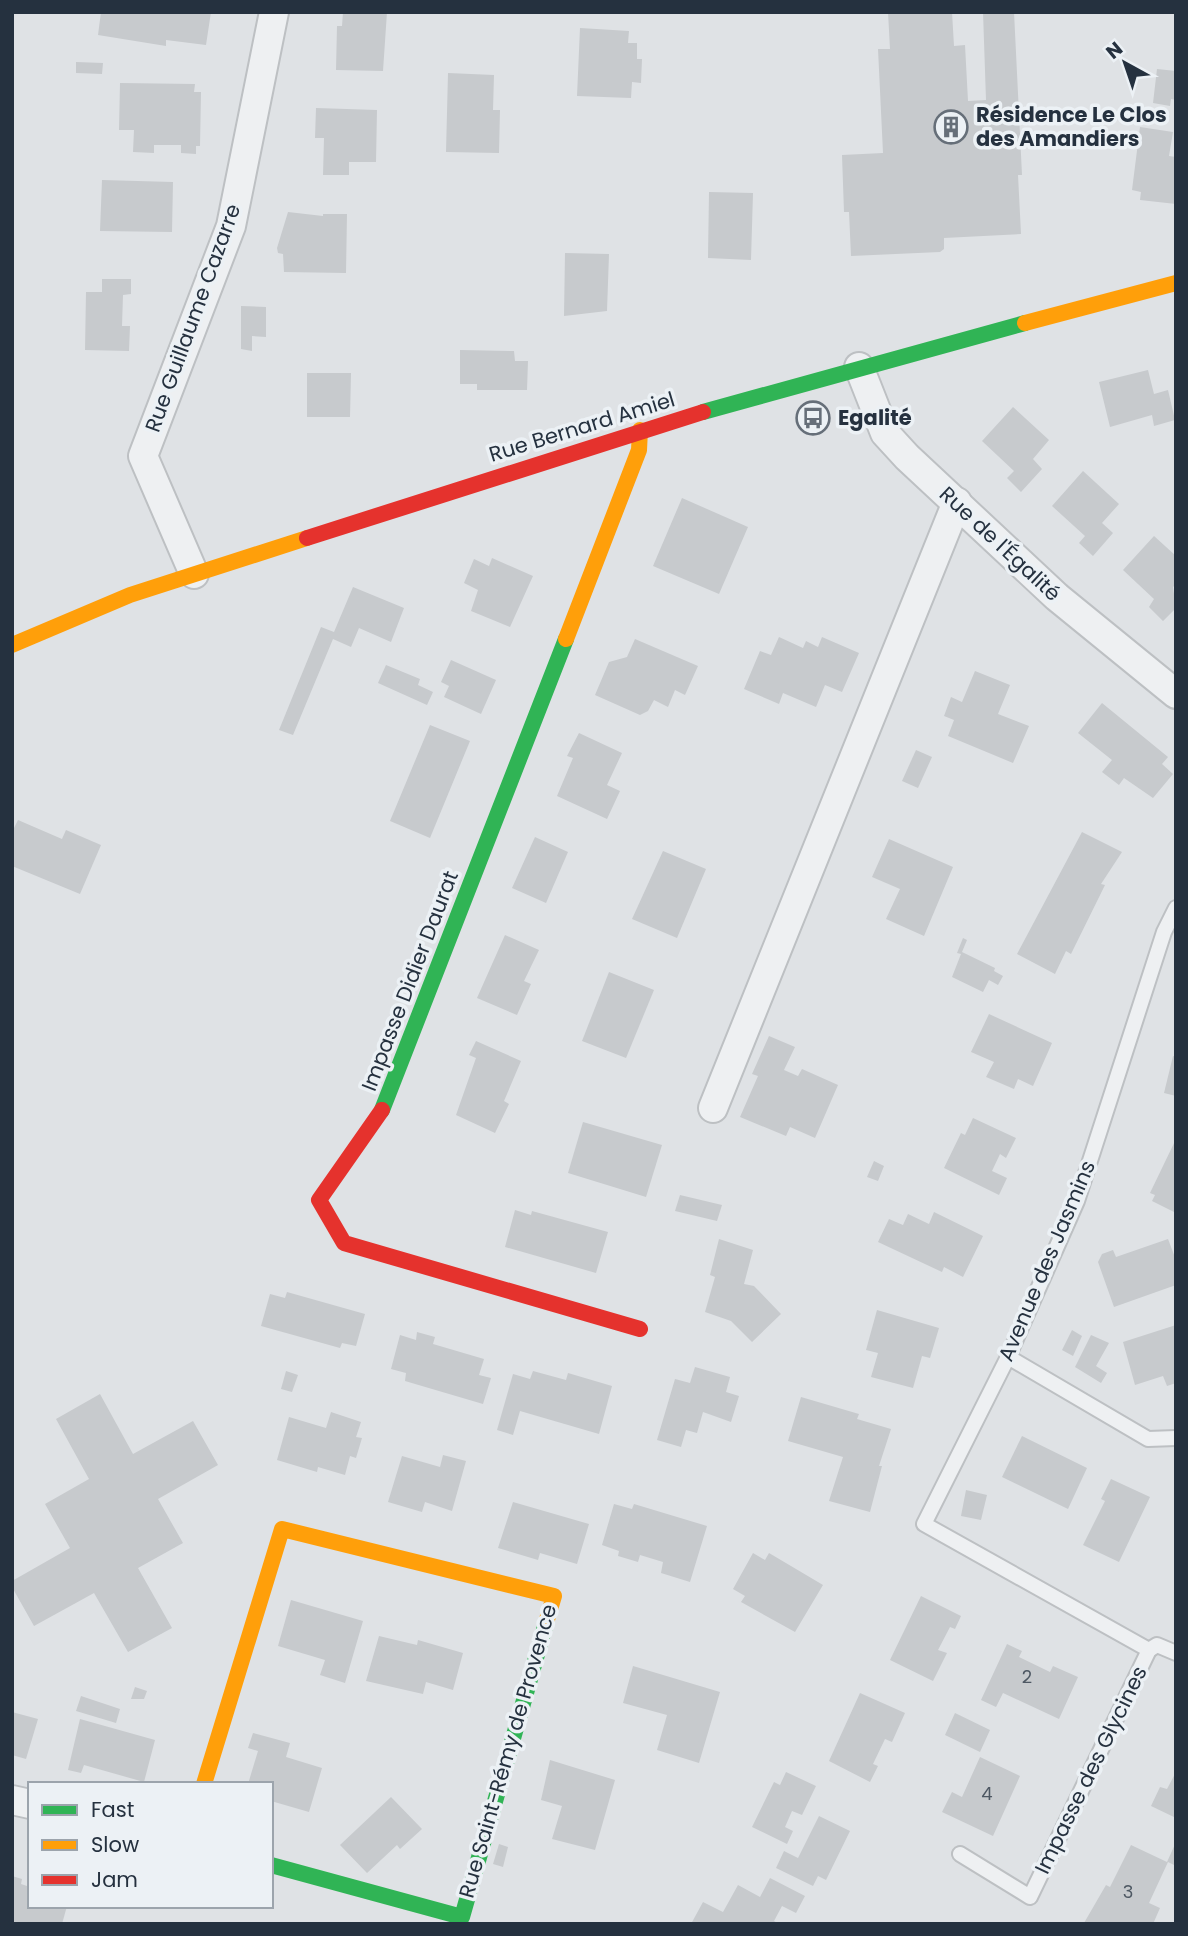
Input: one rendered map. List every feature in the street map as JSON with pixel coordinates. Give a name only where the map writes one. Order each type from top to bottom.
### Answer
[{"type":"street","name":"Rue Guillaume Cazarre","points":[[194,574],[143,456],[231,226],[274,12]]},
{"type":"street","name":"Rue Bernard Amiel","points":[[12,645],[130,595],[640,430],[859,367],[1176,283]]},
{"type":"street","name":"Rue de l'Égalité","points":[[859,367],[885,433],[1057,597],[1173,687]]},
{"type":"street","name":"Impasse Didier Daurat","points":[[640,430],[639,450],[623,494],[380,1115],[318,1200],[344,1243],[640,1329]]},
{"type":"street","points":[[713,1108],[957,502]]},
{"type":"street","name":"Rue Saint-Rémy de Provence","points":[[205,1782],[282,1529],[554,1596],[462,1917],[273,1867]]},
{"type":"lane","name":"Avenue des Jasmins","points":[[924,1524],[1008,1357],[1077,1201],[1170,934],[1176,908]]},
{"type":"lane","points":[[1008,1357],[1148,1439],[1176,1438]]},
{"type":"lane","name":"Impasse des Glycines","points":[[924,1524],[1149,1650],[1030,1897],[960,1854]]},
{"type":"lane","points":[[1149,1650],[1157,1645],[1176,1653]]},
{"type":"building","points":[[101,12],[211,12],[206,45],[166,40],[166,46],[98,35]]},
{"type":"building","points":[[343,12],[387,12],[383,71],[336,70],[337,26],[342,26]]},
{"type":"building","name":"Résidence Le Clos des Amandiers","points":[[888,12],[952,12],[954,46],[965,45],[968,101],[986,100],[983,12],[1014,12],[1022,175],[1018,175],[1021,234],[944,238],[944,249],[940,252],[851,256],[849,212],[844,212],[842,155],[883,153],[878,49],[890,49]]},
{"type":"building","points":[[580,28],[629,31],[628,43],[637,43],[637,59],[642,59],[641,83],[632,82],[631,98],[577,96]]},
{"type":"building","points":[[76,62],[103,63],[102,74],[76,73]]},
{"type":"building","points":[[1157,69],[1176,71],[1176,100],[1171,99],[1170,106],[1153,103]]},
{"type":"building","points":[[448,73],[494,75],[493,110],[500,110],[499,153],[446,152]]},
{"type":"building","points":[[120,83],[195,84],[194,92],[201,92],[200,146],[196,146],[196,154],[181,153],[181,145],[154,145],[154,153],[133,152],[134,130],[119,130]]},
{"type":"building","points":[[316,108],[377,110],[376,162],[349,162],[349,175],[323,175],[324,138],[315,138]]},
{"type":"building","points":[[1140,127],[1173,132],[1169,156],[1176,157],[1176,204],[1140,200],[1141,192],[1132,190]]},
{"type":"building","points":[[102,180],[173,182],[172,232],[100,231]]},
{"type":"building","points":[[709,192],[753,193],[751,260],[708,258]]},
{"type":"building","points":[[288,212],[323,216],[347,214],[346,273],[284,272],[283,254],[278,253],[277,248]]},
{"type":"building","points":[[565,253],[609,254],[607,311],[564,316]]},
{"type":"building","points":[[102,279],[131,279],[131,294],[123,295],[122,326],[130,326],[129,351],[85,350],[86,292],[102,292]]},
{"type":"building","points":[[241,306],[266,307],[266,337],[252,336],[252,351],[241,349]]},
{"type":"building","points":[[460,350],[514,351],[515,361],[528,361],[527,390],[477,390],[477,384],[460,384]]},
{"type":"building","points":[[1148,370],[1154,394],[1168,390],[1175,420],[1154,426],[1152,415],[1110,427],[1099,382]]},
{"type":"building","points":[[307,373],[351,373],[350,417],[307,417]]},
{"type":"building","points":[[1013,407],[1049,440],[1033,459],[1042,469],[1021,492],[1007,478],[1014,471],[982,441]]},
{"type":"building","points":[[1083,471],[1119,504],[1102,523],[1113,533],[1093,556],[1079,543],[1085,536],[1052,506]]},
{"type":"building","points":[[682,498],[748,527],[719,594],[653,566]]},
{"type":"building","points":[[1154,536],[1176,556],[1176,584],[1173,587],[1176,608],[1163,621],[1149,607],[1154,599],[1123,570]]},
{"type":"building","points":[[492,558],[533,576],[510,627],[471,611],[478,590],[464,583],[474,559],[489,566]]},
{"type":"building","points":[[353,587],[404,608],[391,642],[359,628],[351,647],[333,639],[293,735],[279,730],[321,627],[334,632]]},
{"type":"building","points":[[779,637],[803,648],[806,641],[818,647],[822,637],[859,653],[842,692],[825,685],[816,707],[783,693],[779,704],[744,689],[760,651],[771,655]]},
{"type":"building","points":[[635,639],[698,666],[685,695],[675,690],[668,707],[654,700],[648,711],[640,715],[595,695],[609,662],[627,657]]},
{"type":"building","points":[[451,660],[496,680],[481,714],[444,697],[449,686],[441,682]]},
{"type":"building","points":[[386,665],[420,679],[418,685],[433,692],[427,705],[378,683]]},
{"type":"building","points":[[975,671],[1010,685],[998,714],[1029,726],[1013,763],[948,736],[954,720],[944,716],[951,697],[962,702]]},
{"type":"building","points":[[1102,703],[1168,757],[1162,764],[1173,774],[1153,798],[1124,778],[1119,785],[1102,772],[1112,760],[1078,733]]},
{"type":"building","points":[[430,725],[470,741],[430,838],[390,821]]},
{"type":"building","points":[[579,733],[622,753],[607,785],[620,791],[607,819],[557,796],[573,758],[567,756]]},
{"type":"building","points":[[916,750],[932,757],[918,788],[902,781]]},
{"type":"building","points":[[18,820],[62,839],[66,830],[101,845],[80,894],[12,866],[12,832]]},
{"type":"building","points":[[1082,832],[1122,852],[1101,884],[1105,885],[1071,954],[1066,951],[1055,974],[1017,954]]},
{"type":"building","points":[[535,837],[568,852],[546,903],[512,888]]},
{"type":"building","points":[[889,839],[953,867],[924,936],[886,919],[900,889],[872,877]]},
{"type":"building","points":[[663,851],[706,869],[677,938],[632,919]]},
{"type":"building","points":[[505,935],[539,950],[524,981],[531,984],[517,1015],[477,998]]},
{"type":"building","points":[[963,938],[967,940],[962,952],[995,968],[994,971],[1003,976],[998,985],[989,980],[983,992],[952,977],[961,954],[957,953]]},
{"type":"building","points":[[609,972],[654,990],[626,1058],[582,1041]]},
{"type":"building","points":[[989,1014],[1052,1043],[1033,1086],[1018,1079],[1014,1089],[986,1077],[994,1062],[971,1052]]},
{"type":"building","points":[[769,1036],[795,1047],[784,1070],[798,1076],[802,1069],[838,1085],[815,1138],[790,1127],[786,1136],[740,1117],[758,1076],[752,1074]]},
{"type":"building","points":[[476,1041],[521,1061],[504,1101],[509,1104],[495,1133],[456,1115],[476,1058],[469,1055]]},
{"type":"building","points":[[1173,1056],[1176,1057],[1176,1096],[1164,1093]]},
{"type":"building","points":[[973,1118],[1016,1138],[1006,1158],[1000,1154],[992,1171],[1007,1178],[999,1195],[944,1168],[961,1133],[965,1135]]},
{"type":"building","points":[[583,1122],[662,1145],[646,1197],[568,1173]]},
{"type":"building","points":[[1176,1139],[1176,1213],[1152,1201],[1155,1195],[1150,1193]]},
{"type":"building","points":[[874,1161],[884,1166],[878,1181],[867,1177]]},
{"type":"building","points":[[680,1195],[722,1205],[717,1221],[675,1211]]},
{"type":"building","points":[[515,1210],[531,1215],[532,1211],[608,1232],[596,1273],[505,1247]]},
{"type":"building","points":[[934,1212],[983,1236],[963,1277],[944,1267],[942,1272],[878,1242],[889,1219],[903,1225],[908,1214],[929,1224]]},
{"type":"building","points":[[719,1239],[753,1250],[744,1284],[754,1286],[781,1314],[752,1342],[731,1321],[705,1312],[715,1277],[710,1275]]},
{"type":"building","points":[[1168,1239],[1176,1260],[1176,1285],[1114,1307],[1098,1262],[1102,1254],[1113,1250],[1116,1257]]},
{"type":"building","points":[[287,1292],[365,1314],[356,1346],[342,1343],[340,1348],[261,1326],[270,1294],[285,1298]]},
{"type":"building","points":[[877,1310],[939,1328],[930,1358],[922,1356],[913,1388],[871,1377],[878,1353],[866,1350]]},
{"type":"building","points":[[1176,1325],[1176,1383],[1167,1386],[1163,1376],[1135,1385],[1123,1342]]},
{"type":"building","points":[[1072,1330],[1082,1336],[1073,1356],[1062,1350]]},
{"type":"building","points":[[417,1332],[435,1337],[433,1344],[484,1359],[479,1375],[491,1378],[483,1404],[405,1381],[406,1373],[391,1369],[400,1335],[416,1340]]},
{"type":"building","points":[[1091,1335],[1109,1343],[1096,1366],[1107,1373],[1101,1383],[1075,1367]]},
{"type":"building","points":[[695,1367],[730,1377],[726,1392],[739,1396],[731,1422],[703,1412],[697,1433],[686,1430],[681,1447],[657,1440],[675,1379],[690,1383]]},
{"type":"building","points":[[286,1371],[298,1375],[292,1392],[281,1389]]},
{"type":"building","points":[[533,1371],[566,1380],[568,1373],[612,1386],[599,1434],[520,1411],[513,1435],[497,1430],[513,1374],[530,1379]]},
{"type":"building","points":[[100,1394],[133,1454],[193,1421],[218,1465],[158,1499],[183,1543],[138,1568],[172,1628],[128,1652],[94,1593],[34,1626],[12,1587],[12,1581],[70,1548],[45,1504],[89,1479],[56,1419]]},
{"type":"building","points":[[801,1397],[859,1414],[857,1419],[891,1429],[879,1466],[882,1466],[870,1512],[829,1501],[843,1457],[788,1441]]},
{"type":"building","points":[[331,1412],[361,1422],[356,1437],[362,1438],[356,1458],[350,1456],[345,1475],[318,1467],[317,1472],[277,1460],[289,1417],[326,1428]]},
{"type":"building","points":[[1022,1436],[1087,1468],[1068,1509],[1002,1477]]},
{"type":"building","points":[[443,1455],[466,1461],[452,1511],[425,1502],[422,1512],[388,1502],[402,1456],[440,1467]]},
{"type":"building","points":[[1111,1479],[1150,1497],[1119,1562],[1083,1545],[1105,1501],[1101,1499]]},
{"type":"building","points":[[966,1490],[987,1495],[981,1520],[961,1516]]},
{"type":"building","points":[[513,1502],[589,1524],[577,1564],[540,1553],[538,1560],[498,1548]]},
{"type":"building","points":[[614,1504],[632,1509],[634,1504],[707,1526],[690,1582],[661,1573],[663,1562],[640,1555],[638,1562],[618,1556],[619,1551],[602,1545]]},
{"type":"building","points":[[753,1553],[765,1560],[769,1553],[823,1585],[795,1632],[741,1602],[745,1596],[733,1589]]},
{"type":"building","points":[[921,1596],[961,1616],[955,1629],[950,1627],[938,1650],[947,1653],[933,1681],[890,1660]]},
{"type":"building","points":[[291,1600],[363,1621],[345,1683],[320,1675],[325,1660],[278,1646]]},
{"type":"building","points":[[379,1636],[417,1645],[418,1640],[463,1653],[453,1690],[426,1682],[423,1694],[366,1681]]},
{"type":"building","points":[[1007,1644],[1022,1651],[1019,1657],[1050,1672],[1053,1666],[1078,1677],[1059,1719],[1003,1693],[996,1707],[981,1700]]},
{"type":"building","points":[[633,1666],[720,1692],[699,1763],[657,1750],[667,1715],[623,1703]]},
{"type":"building","points":[[135,1687],[147,1691],[144,1699],[131,1699]]},
{"type":"building","points":[[860,1693],[905,1713],[892,1742],[885,1739],[873,1764],[878,1766],[870,1782],[829,1761]]},
{"type":"building","points":[[81,1696],[120,1709],[116,1723],[76,1711]]},
{"type":"building","points":[[12,1712],[38,1719],[26,1759],[12,1755]]},
{"type":"building","points":[[955,1713],[990,1730],[980,1752],[945,1735]]},
{"type":"building","points":[[80,1719],[155,1740],[144,1782],[84,1765],[81,1773],[68,1770]]},
{"type":"building","points":[[253,1733],[290,1743],[286,1757],[322,1768],[309,1812],[273,1802],[273,1782],[249,1782],[258,1751],[248,1748]]},
{"type":"building","points":[[980,1757],[1020,1776],[993,1836],[942,1812],[952,1792],[962,1797]]},
{"type":"building","points":[[550,1760],[615,1780],[595,1850],[552,1839],[562,1806],[541,1800]]},
{"type":"building","points":[[786,1772],[816,1786],[802,1815],[792,1811],[785,1827],[793,1831],[787,1844],[752,1827],[774,1782],[780,1785]]},
{"type":"building","points":[[1176,1772],[1176,1818],[1151,1806],[1160,1787],[1167,1789]]},
{"type":"building","points":[[391,1797],[422,1829],[400,1849],[397,1845],[367,1873],[340,1845]]},
{"type":"building","points":[[819,1816],[850,1831],[826,1880],[818,1876],[813,1886],[776,1868],[784,1851],[798,1858]]},
{"type":"building","points":[[1176,1842],[1176,1866],[1168,1862],[1149,1903],[1160,1908],[1153,1924],[1084,1923],[1106,1885],[1110,1887],[1131,1845],[1167,1862]]},
{"type":"building","points":[[499,1844],[508,1847],[503,1867],[493,1864]]},
{"type":"building","points":[[12,1876],[22,1879],[21,1884],[28,1886],[28,1908],[66,1908],[62,1924],[12,1924]]},
{"type":"building","points":[[770,1878],[805,1896],[796,1913],[782,1906],[774,1921],[779,1924],[691,1924],[703,1902],[723,1912],[738,1885],[760,1897]]},
{"type":"traffic: fast","points":[[703,412],[1025,323]]},
{"type":"traffic: fast","points":[[382,1110],[566,639]]},
{"type":"traffic: fast","points":[[273,1866],[462,1917],[546,1623]]},
{"type":"traffic: slow","points":[[1025,323],[1176,283]]},
{"type":"traffic: slow","points":[[566,639],[639,450],[640,430]]},
{"type":"traffic: slow","points":[[12,645],[130,595],[307,538]]},
{"type":"traffic: slow","points":[[205,1782],[282,1529],[554,1596],[546,1623]]},
{"type":"traffic: jam","points":[[307,538],[703,412]]},
{"type":"traffic: jam","points":[[382,1110],[319,1200],[344,1243],[640,1329]]},
{"type":"place","name":"Résidence Le Clos des Amandiers","points":[[951,127]]},
{"type":"place","name":"Egalité","points":[[813,418]]}]
